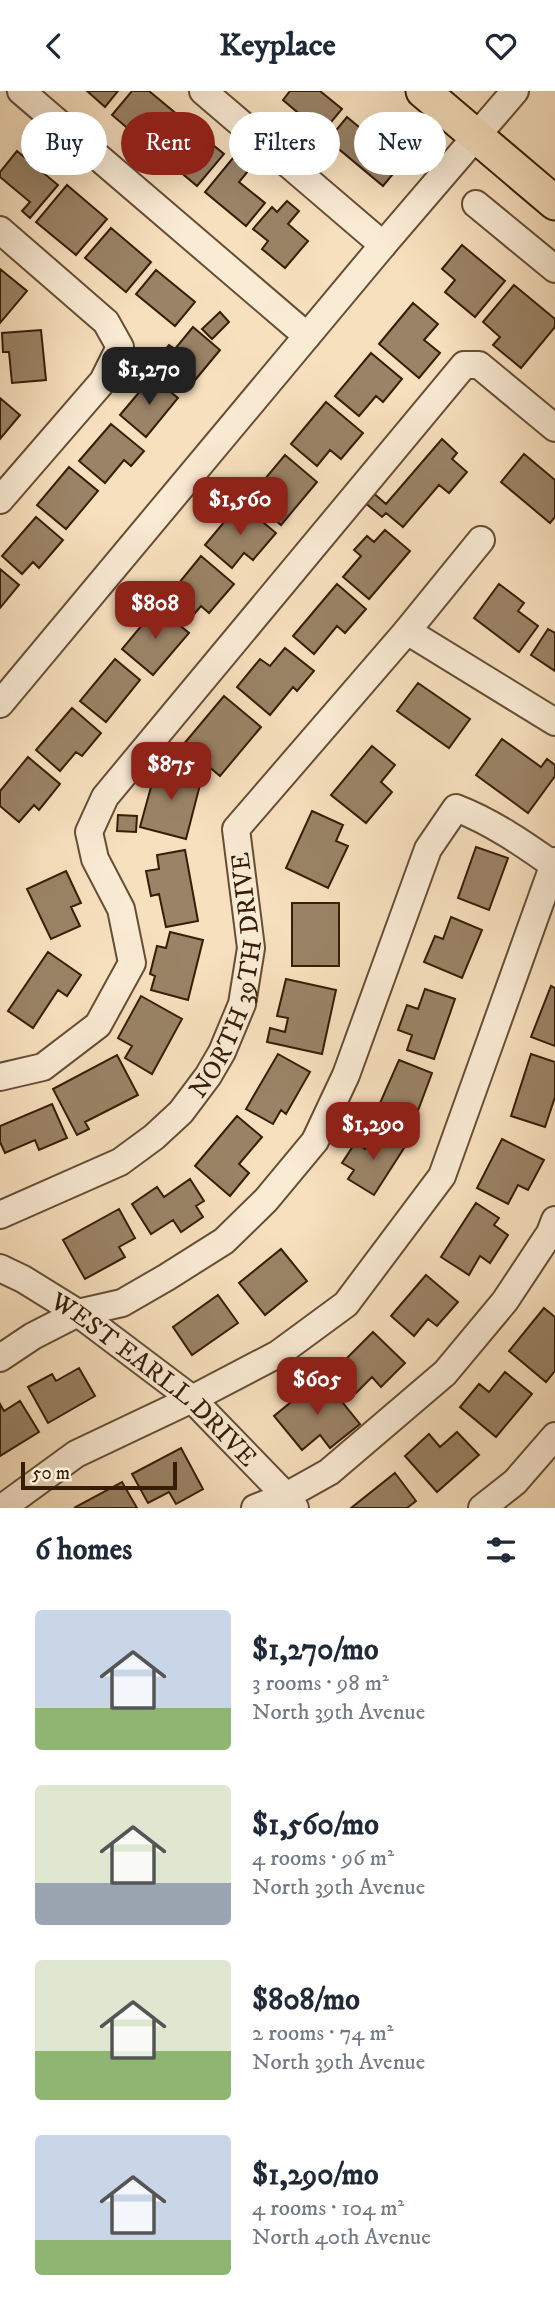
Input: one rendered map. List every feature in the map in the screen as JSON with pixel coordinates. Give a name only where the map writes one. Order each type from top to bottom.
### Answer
[{"type":"main road","points":[[423,91],[555,203]]},
{"type":"street","points":[[21,91],[307,336]]},
{"type":"street","points":[[203,91],[383,245]]},
{"type":"street","points":[[0,704],[515,91]]},
{"type":"street","points":[[476,204],[555,269]]},
{"type":"street","points":[[0,230],[106,322],[120,347],[103,381],[0,500]]},
{"type":"street","points":[[0,1077],[43,1067],[98,1025],[131,963],[121,909],[95,859],[89,832],[105,797],[181,709],[299,560],[464,365],[479,365],[555,428]]},
{"type":"street","name":"NORTH 39TH DRIVE","points":[[0,1215],[120,1162],[154,1137],[181,1112],[208,1076],[222,1052],[242,1004],[251,948],[236,829],[407,631],[481,540]]},
{"type":"street","points":[[407,631],[555,722]]},
{"type":"street","points":[[0,1358],[33,1336],[78,1313],[122,1303],[224,1241],[266,1200],[315,1141],[355,1051],[428,849],[456,808],[476,816],[554,864],[442,1176],[346,1304],[278,1354],[192,1399],[76,1454],[2,1508]]},
{"type":"street","points":[[255,1508],[290,1502],[445,1373],[505,1301],[550,1233],[555,1220]]},
{"type":"street","name":"WEST EARLL DRIVE","points":[[0,1268],[78,1313],[192,1399],[290,1502]]},
{"type":"street","points":[[482,1508],[515,1482],[555,1436]]},
{"type":"building","points":[[87,91],[118,91],[105,107]]},
{"type":"building","points":[[132,91],[149,91],[174,112],[121,112],[121,123],[112,115]]},
{"type":"building","points":[[290,91],[320,91],[342,109],[340,112],[297,112],[283,100]]},
{"type":"building","points":[[347,117],[354,123],[354,162],[340,150],[340,125]]},
{"type":"building","points":[[215,147],[224,154],[215,165]]},
{"type":"building","points":[[17,151],[21,154],[21,175],[46,175],[58,185],[30,218],[22,211],[30,202],[0,177],[0,172]]},
{"type":"building","points":[[229,163],[229,175],[245,175],[239,182],[265,203],[246,226],[205,192]]},
{"type":"building","points":[[184,175],[206,175],[197,186]]},
{"type":"building","points":[[370,175],[392,175],[383,186]]},
{"type":"building","points":[[67,185],[107,219],[76,255],[36,222]]},
{"type":"building","points":[[287,201],[299,211],[288,224],[308,241],[285,268],[262,249],[268,241],[253,229],[272,207],[277,212]]},
{"type":"building","points":[[111,228],[151,262],[126,292],[85,258]]},
{"type":"building","points":[[462,245],[505,281],[475,317],[445,292],[455,280],[442,269]]},
{"type":"building","points":[[0,269],[27,291],[0,323]]},
{"type":"building","points":[[156,270],[195,302],[175,326],[136,294]]},
{"type":"building","points":[[514,285],[555,319],[555,327],[521,368],[493,345],[500,337],[483,322]]},
{"type":"building","points":[[413,303],[438,324],[424,340],[440,353],[419,378],[379,344]]},
{"type":"building","points":[[220,312],[229,322],[212,339],[202,329]]},
{"type":"building","points":[[193,327],[220,350],[186,391],[153,363],[169,345],[175,349]]},
{"type":"building","points":[[41,330],[46,380],[12,383],[9,352],[3,352],[2,333]]},
{"type":"building","points":[[371,353],[402,379],[383,402],[376,396],[359,416],[335,396]]},
{"type":"building","points":[[152,377],[178,398],[146,437],[120,415]]},
{"type":"building","points":[[0,398],[20,415],[0,439]]},
{"type":"building","points":[[326,402],[363,433],[341,459],[330,450],[317,466],[291,444]]},
{"type":"building","points":[[111,424],[144,451],[131,466],[124,460],[105,483],[79,461]]},
{"type":"building","points":[[442,439],[457,453],[452,459],[467,472],[449,493],[439,485],[403,527],[386,513],[382,517],[363,501],[371,491],[386,504]]},
{"type":"building","points":[[524,454],[555,480],[555,517],[550,523],[501,482]]},
{"type":"building","points":[[285,455],[317,482],[281,525],[249,498]]},
{"type":"building","points":[[69,467],[98,491],[66,529],[37,505]]},
{"type":"building","points":[[240,503],[276,533],[253,560],[244,553],[232,568],[205,545]]},
{"type":"building","points":[[36,517],[63,540],[39,568],[33,562],[22,574],[2,556]]},
{"type":"building","points":[[385,530],[410,551],[369,599],[343,577],[361,556],[354,550],[367,536],[374,542]]},
{"type":"building","points":[[201,556],[234,584],[209,613],[201,606],[189,620],[165,600]]},
{"type":"building","points":[[0,569],[19,585],[0,608]]},
{"type":"building","points":[[337,584],[366,609],[345,633],[337,626],[314,654],[293,636]]},
{"type":"building","points":[[499,584],[524,603],[518,611],[538,626],[519,652],[474,618]]},
{"type":"building","points":[[157,607],[189,633],[153,675],[122,649]]},
{"type":"building","points":[[548,629],[555,633],[555,671],[531,655]]},
{"type":"building","points":[[285,648],[314,671],[297,691],[293,687],[270,715],[237,687],[260,659],[270,666]]},
{"type":"building","points":[[115,659],[140,680],[106,722],[80,701]]},
{"type":"building","points":[[418,683],[470,719],[449,748],[397,711]]},
{"type":"building","points":[[224,696],[261,727],[220,776],[183,745]]},
{"type":"building","points":[[72,708],[101,733],[82,756],[76,752],[60,771],[36,750]]},
{"type":"building","points":[[502,739],[541,767],[547,759],[555,765],[555,776],[528,813],[476,775]]},
{"type":"building","points":[[372,746],[395,765],[381,782],[392,792],[366,823],[331,795]]},
{"type":"building","points":[[28,757],[60,784],[39,810],[34,805],[19,822],[0,806],[0,791]]},
{"type":"building","points":[[157,765],[202,777],[186,839],[140,827]]},
{"type":"building","points":[[312,811],[343,825],[336,841],[348,846],[328,888],[286,868]]},
{"type":"building","points":[[118,815],[137,816],[136,832],[117,831]]},
{"type":"building","points":[[476,847],[508,858],[489,910],[458,898]]},
{"type":"building","points":[[185,850],[198,921],[166,927],[159,894],[151,896],[146,871],[159,869],[157,855]]},
{"type":"building","points":[[66,871],[81,903],[71,907],[80,926],[51,939],[27,889]]},
{"type":"building","points":[[292,903],[339,903],[339,966],[292,966]]},
{"type":"building","points":[[451,917],[482,930],[462,978],[424,962],[435,936],[443,939]]},
{"type":"building","points":[[170,932],[203,940],[188,1000],[151,990],[155,976],[150,974],[157,946],[166,948]]},
{"type":"building","points":[[48,952],[81,975],[67,996],[58,990],[33,1028],[8,1011]]},
{"type":"building","points":[[286,979],[336,990],[322,1054],[267,1042],[270,1028],[285,1032],[288,1018],[277,1016]]},
{"type":"building","points":[[551,986],[555,988],[555,1046],[531,1037]]},
{"type":"building","points":[[425,989],[455,999],[434,1059],[407,1050],[412,1035],[398,1030],[407,1005],[418,1009]]},
{"type":"building","points":[[141,996],[182,1019],[152,1074],[125,1058],[132,1046],[118,1038]]},
{"type":"building","points":[[278,1054],[310,1072],[286,1114],[281,1110],[273,1124],[246,1109]]},
{"type":"building","points":[[531,1054],[555,1062],[555,1097],[545,1127],[511,1116]]},
{"type":"building","points":[[117,1055],[138,1095],[85,1122],[89,1129],[77,1135],[53,1089]]},
{"type":"building","points":[[399,1060],[432,1073],[413,1124],[377,1110]]},
{"type":"building","points":[[52,1104],[67,1138],[39,1150],[35,1140],[5,1153],[0,1142],[0,1126]]},
{"type":"building","points":[[237,1116],[262,1137],[239,1164],[249,1173],[230,1196],[195,1166]]},
{"type":"building","points":[[377,1131],[404,1148],[374,1195],[348,1179],[354,1170],[342,1163],[355,1143],[365,1149]]},
{"type":"building","points":[[502,1139],[544,1160],[528,1190],[518,1185],[508,1204],[477,1188]]},
{"type":"building","points":[[190,1179],[204,1201],[196,1206],[203,1217],[181,1232],[173,1220],[151,1234],[132,1204],[157,1187],[164,1197]]},
{"type":"building","points":[[476,1203],[499,1218],[494,1225],[508,1235],[490,1263],[480,1256],[469,1275],[441,1257]]},
{"type":"building","points":[[119,1209],[135,1238],[119,1247],[125,1257],[85,1279],[63,1240]]},
{"type":"building","points":[[281,1249],[307,1281],[265,1315],[239,1283]]},
{"type":"building","points":[[426,1275],[458,1302],[437,1326],[428,1319],[414,1336],[391,1316]]},
{"type":"building","points":[[218,1295],[238,1323],[192,1355],[173,1327]]},
{"type":"building","points":[[544,1308],[555,1317],[555,1371],[546,1382],[509,1351]]},
{"type":"building","points":[[373,1332],[405,1363],[381,1387],[372,1377],[356,1393],[334,1371]]},
{"type":"building","points":[[79,1368],[95,1396],[48,1423],[28,1387],[52,1374],[56,1381]]},
{"type":"building","points":[[505,1372],[532,1394],[496,1437],[460,1407],[479,1384],[489,1392]]},
{"type":"building","points":[[322,1377],[360,1424],[330,1448],[320,1435],[302,1450],[274,1416]]},
{"type":"building","points":[[20,1401],[39,1432],[0,1456],[0,1404],[4,1411]]},
{"type":"building","points":[[457,1432],[479,1455],[437,1492],[405,1456],[429,1434],[440,1447]]},
{"type":"building","points":[[181,1448],[203,1489],[176,1504],[169,1492],[148,1503],[132,1474]]},
{"type":"building","points":[[395,1473],[416,1501],[407,1508],[351,1508]]},
{"type":"building","points":[[122,1482],[137,1508],[74,1508]]}]
